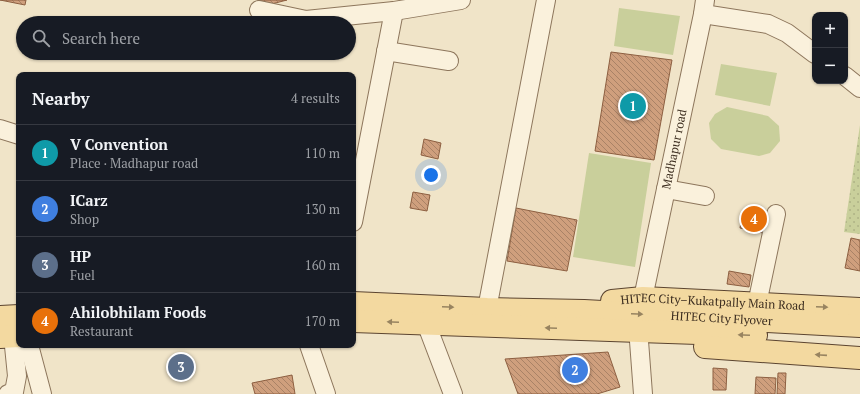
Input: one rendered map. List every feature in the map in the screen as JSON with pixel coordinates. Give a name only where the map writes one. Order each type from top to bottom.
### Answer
[{"type":"main road","name":"HITEC City–Kukatpally Main Road","points":[[587,320],[592,305],[603,302],[643,298],[860,309]]},
{"type":"main road","name":"HITEC City–Kukatpally Main Road","points":[[356,303],[487,309],[587,320],[602,336],[639,341],[713,348],[860,358]]},
{"type":"main road","points":[[0,317],[16,316]]},
{"type":"main road","name":"HITEC City–Kukatpally Main Road","points":[[356,320],[426,323],[587,320]]},
{"type":"main road","name":"HITEC City Flyover","points":[[587,320],[811,330],[860,326]]},
{"type":"main road","name":"HITEC City Flyover","points":[[811,330],[860,340]]},
{"type":"street","points":[[345,16],[394,11],[461,0]]},
{"type":"street","points":[[487,309],[546,0]]},
{"type":"street","points":[[704,7],[768,24],[787,33],[812,52]]},
{"type":"street","name":"Madhapur road","points":[[643,298],[704,7]]},
{"type":"street","points":[[258,10],[287,16]]},
{"type":"street","points":[[356,208],[390,52],[394,11]]},
{"type":"street","points":[[390,52],[449,61]]},
{"type":"street","points":[[848,78],[860,88]]},
{"type":"street","points":[[0,129],[16,133]]},
{"type":"street","points":[[666,189],[705,196]]},
{"type":"street","points":[[757,304],[776,214]]},
{"type":"street","points":[[426,323],[453,394]]},
{"type":"street","points":[[8,394],[14,392],[17,376],[15,339]]},
{"type":"street","points":[[639,341],[643,394]]},
{"type":"street","points":[[19,348],[42,394]]},
{"type":"street","points":[[310,348],[326,394]]},
{"type":"green space","points":[[619,8],[680,16],[673,55],[614,46]]},
{"type":"green space","points":[[721,64],[777,73],[770,106],[715,95]]},
{"type":"green space","points":[[727,107],[768,116],[779,126],[780,141],[770,153],[759,156],[721,149],[711,139],[709,123],[715,114]]},
{"type":"green space","points":[[860,125],[860,234],[844,232]]},
{"type":"green space","points":[[589,153],[651,163],[635,267],[573,257]]},
{"type":"building","points":[[0,0],[26,0],[25,5]]},
{"type":"building","points":[[258,0],[287,0],[260,7]]},
{"type":"building","points":[[611,52],[672,60],[654,160],[595,151]]},
{"type":"building","points":[[424,139],[441,143],[438,159],[421,155]]},
{"type":"building","points":[[413,192],[430,195],[427,211],[410,208]]},
{"type":"building","points":[[516,208],[577,220],[567,271],[507,261]]},
{"type":"building","points":[[743,210],[766,214],[763,233],[740,228]]},
{"type":"building","points":[[851,238],[860,240],[860,271],[845,268]]},
{"type":"building","points":[[729,271],[751,275],[749,287],[727,284]]},
{"type":"building","points":[[608,352],[620,387],[597,394],[518,394],[505,359]]},
{"type":"building","points":[[713,368],[727,369],[726,390],[713,390]]},
{"type":"building","points":[[778,373],[786,373],[785,394],[777,394]]},
{"type":"building","points":[[292,375],[295,394],[255,394],[252,383]]},
{"type":"building","points":[[756,377],[776,378],[775,394],[755,394]]},
{"type":"place","name":"V Convention","points":[[633,106]]},
{"type":"place","name":"Ahilobhilam Foods","points":[[754,219]]},
{"type":"place","name":"HP","points":[[181,367]]},
{"type":"place","name":"ICarz","points":[[575,370]]}]
